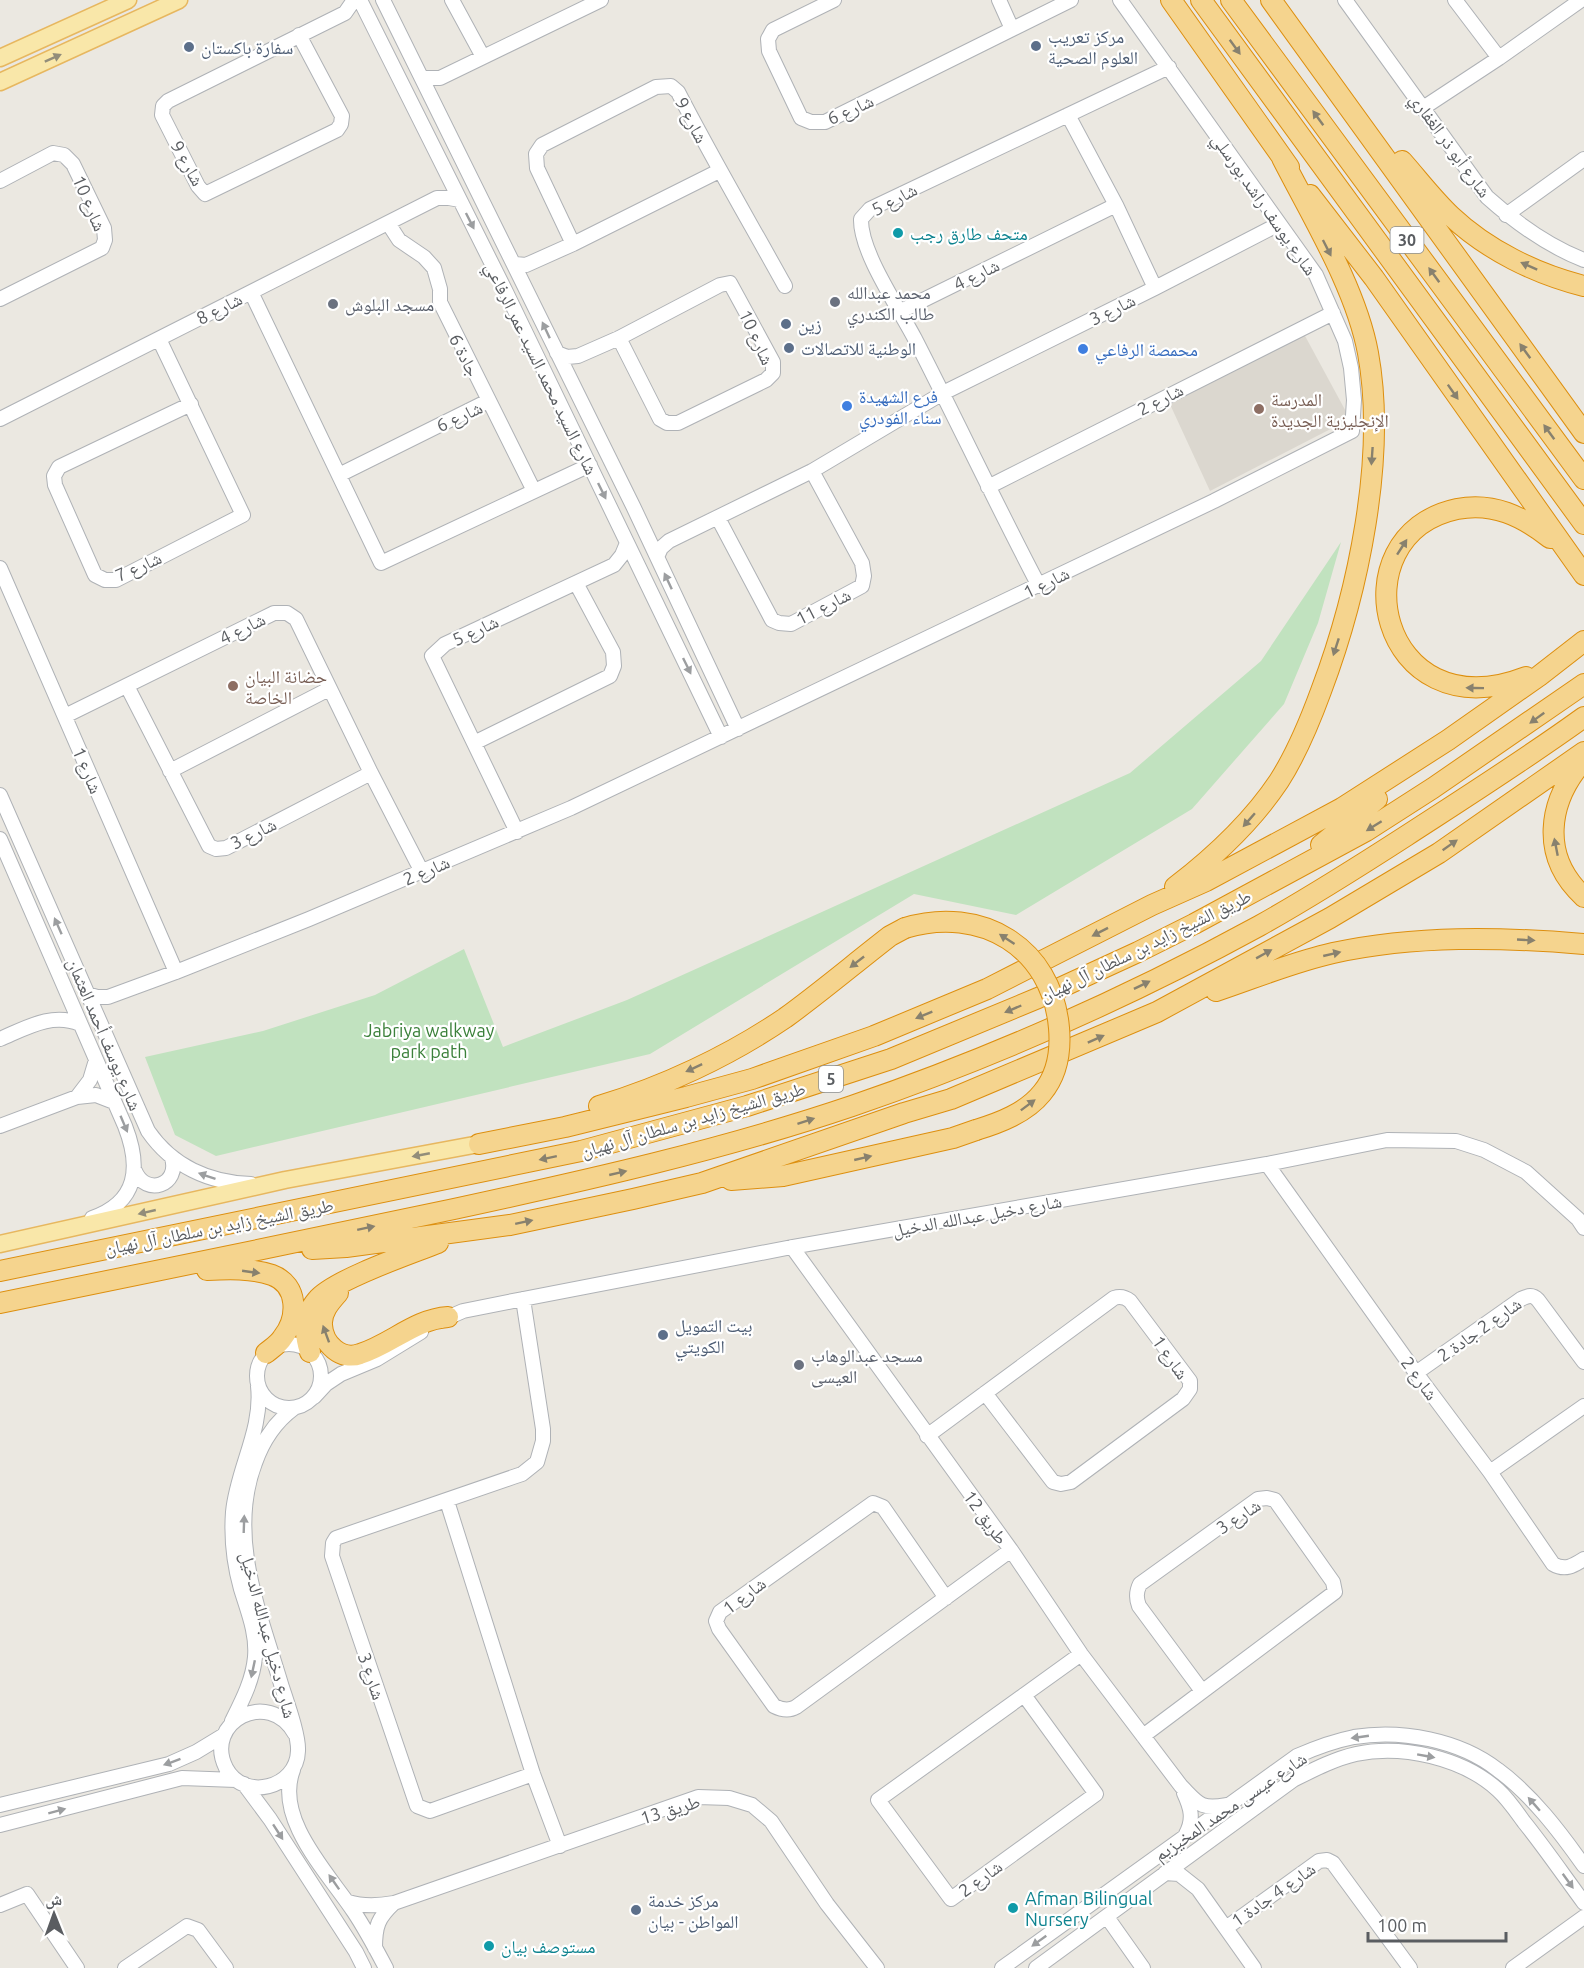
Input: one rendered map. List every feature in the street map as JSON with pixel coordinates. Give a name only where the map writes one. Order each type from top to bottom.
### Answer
[{"type":"highway","points":[[1171,0],[1282,158],[1374,278],[1584,575]]},
{"type":"highway","name":"30","points":[[1201,0],[1584,524]]},
{"type":"highway","points":[[1271,0],[1584,433]]},
{"type":"highway","name":"30","points":[[1232,2],[1584,479]]},
{"type":"highway","points":[[1332,82],[1451,216],[1483,241],[1510,257],[1545,273],[1584,286]]},
{"type":"highway","points":[[1152,905],[1202,866],[1240,830],[1280,780],[1309,723],[1328,674],[1345,619],[1361,541],[1373,448],[1373,398],[1368,352],[1346,285],[1282,158]]},
{"type":"highway","points":[[1374,278],[1402,305],[1461,377],[1516,433]]},
{"type":"highway","points":[[1551,667],[1511,683],[1487,688],[1461,687],[1436,679],[1415,664],[1396,640],[1387,612],[1387,585],[1394,559],[1414,531],[1437,516],[1462,508],[1488,507],[1513,513],[1529,522],[1566,551]]},
{"type":"highway","points":[[479,1144],[565,1127],[752,1079],[874,1036],[987,990],[1152,905],[1206,881],[1342,808],[1449,740],[1584,641]]},
{"type":"highway","name":"طريق الشيخ زايد بن سلطان آل نهيان","points":[[0,1271],[581,1151],[747,1106],[891,1059],[1002,1014],[1138,952],[1366,831],[1524,727],[1584,684]]},
{"type":"highway","name":"طريق الشيخ زايد بن سلطان آل نهيان","points":[[0,1303],[268,1249],[577,1182],[730,1144],[876,1097],[980,1058],[1102,1005],[1264,923],[1458,802],[1584,717]]},
{"type":"highway","points":[[1286,874],[1449,740]]},
{"type":"highway","points":[[1156,1012],[1330,918],[1438,853],[1584,752]]},
{"type":"highway","points":[[1584,760],[1562,791],[1555,814],[1554,831],[1559,863],[1569,881],[1584,897]]},
{"type":"highway","points":[[479,1144],[620,1100],[713,1060],[783,1018],[890,936],[905,928],[941,921],[962,921],[1001,935],[1018,946],[1033,961],[1053,998],[1058,1015],[1060,1040],[1057,1065],[1051,1078],[1042,1093],[1027,1108],[997,1124],[953,1138],[783,1176],[702,1183]]},
{"type":"highway","points":[[268,1249],[346,1247],[466,1232],[510,1225],[702,1183],[951,1099],[1156,1012],[1310,959],[1413,941],[1503,939],[1584,945]]},
{"type":"highway","points":[[904,1113],[1032,1050],[1102,1005]]},
{"type":"highway","points":[[314,1357],[307,1341],[306,1330],[311,1308],[320,1296],[330,1288],[359,1275],[466,1232]]},
{"type":"highway","points":[[151,1272],[245,1270],[272,1275],[281,1281],[293,1298],[293,1318],[285,1336],[266,1353]]},
{"type":"highway","points":[[359,1275],[338,1294],[323,1314],[322,1326],[325,1338],[330,1347],[341,1355],[358,1355],[424,1322],[448,1317]]},
{"type":"highway","points":[[0,1314],[113,1279]]},
{"type":"main road","points":[[4,53],[128,0],[134,2],[136,12],[110,32]]},
{"type":"main road","points":[[0,82],[110,32],[157,5],[179,0]]},
{"type":"main road","points":[[0,1244],[285,1180],[479,1144]]},
{"type":"street","name":"شارع 9","points":[[299,35],[342,116],[341,124],[337,130],[206,194],[198,186],[162,115],[163,106],[168,101],[299,35],[345,13],[354,0]]},
{"type":"street","name":"شارع السيد محمد السيد عمر الرفاعي","points":[[360,0],[506,292],[721,737]]},
{"type":"street","points":[[374,0],[393,40],[409,53]]},
{"type":"street","name":"شارع السيد محمد السيد عمر الرفاعي","points":[[383,0],[500,236],[522,264],[522,280],[633,506],[738,729]]},
{"type":"street","points":[[453,0],[483,57]]},
{"type":"street","points":[[422,78],[440,78],[601,0]]},
{"type":"street","name":"شارع 6","points":[[834,0],[773,30],[768,39],[769,51],[801,118],[811,122],[825,122],[1071,0]]},
{"type":"street","points":[[999,0],[1012,30]]},
{"type":"street","name":"شارع يوسف راشد بورسلي","points":[[1120,0],[1316,275],[1346,341],[1354,400],[1352,431]]},
{"type":"street","name":"شارع أبو ذر الغفاري","points":[[1345,0],[1487,197],[1506,215],[1538,237],[1584,260]]},
{"type":"street","points":[[1455,0],[1499,58]]},
{"type":"street","points":[[1423,108],[1581,0]]},
{"type":"street","points":[[345,13],[367,17]]},
{"type":"street","points":[[386,53],[400,62],[432,123],[439,124],[442,118]]},
{"type":"street","name":"شارع 5","points":[[1039,586],[901,311],[866,249],[860,229],[861,219],[870,209],[1169,68]]},
{"type":"street","points":[[430,93],[440,78]]},
{"type":"street","name":"شارع 9","points":[[573,244],[537,168],[536,154],[542,145],[656,87],[670,86],[678,92],[719,171]]},
{"type":"street","points":[[1068,115],[1116,205],[1155,288]]},
{"type":"street","points":[[436,150],[439,144],[445,145],[488,231],[500,236]]},
{"type":"street","name":"شارع 10","points":[[0,181],[53,153],[64,155],[73,164],[104,228],[105,240],[102,248],[0,298]]},
{"type":"street","points":[[1506,215],[1584,159]]},
{"type":"street","points":[[522,264],[573,244],[719,171],[763,244],[785,286]]},
{"type":"street","points":[[448,176],[437,198],[460,201]]},
{"type":"street","name":"شارع 8","points":[[0,418],[437,198]]},
{"type":"street","name":"شارع 4","points":[[901,311],[1116,205]]},
{"type":"street","name":"جادة 6","points":[[388,223],[399,240],[424,257],[434,268],[440,289],[440,302],[488,400]]},
{"type":"street","name":"شارع 3","points":[[943,393],[1280,224]]},
{"type":"street","name":"شارع 10","points":[[579,356],[619,338],[720,285],[730,283],[773,362],[773,373],[766,380],[678,423],[667,423],[660,418],[619,338]]},
{"type":"street","points":[[251,291],[381,563],[590,465]]},
{"type":"street","points":[[506,292],[519,304],[565,396],[570,400],[574,398],[576,392]]},
{"type":"street","name":"شارع 2","points":[[988,486],[1334,314]]},
{"type":"street","name":"شارع 7","points":[[159,339],[191,404],[243,515],[116,579],[105,580],[95,575],[54,485],[54,476],[59,467],[191,404]]},
{"type":"street","points":[[557,353],[567,357],[579,356]]},
{"type":"street","points":[[569,377],[572,366],[579,356]]},
{"type":"street","points":[[657,557],[661,548],[669,541],[812,471],[943,393]]},
{"type":"street","name":"شارع 6","points":[[339,475],[488,400],[534,491]]},
{"type":"street","points":[[569,422],[574,414],[579,415],[617,493],[633,506]]},
{"type":"street","name":"شارع 1","points":[[738,729],[1039,586],[1352,431]]},
{"type":"street","name":"شارع 11","points":[[718,518],[772,620],[791,624],[862,586],[864,576],[862,563],[812,471]]},
{"type":"street","points":[[648,538],[669,541]]},
{"type":"street","points":[[614,565],[622,555],[627,543]]},
{"type":"street","points":[[614,565],[640,568]]},
{"type":"street","name":"شارع 5","points":[[517,832],[432,656],[446,644],[614,565]]},
{"type":"street","name":"شارع 1","points":[[0,568],[176,972]]},
{"type":"street","points":[[474,742],[610,676],[614,666],[613,652],[576,583]]},
{"type":"street","name":"شارع 4","points":[[64,716],[274,613],[287,613],[296,619],[422,872]]},
{"type":"street","name":"شارع 3","points":[[127,686],[209,846],[216,849],[226,848],[371,773]]},
{"type":"street","points":[[170,771],[329,689]]},
{"type":"street","name":"شارع 2","points":[[87,994],[108,997],[176,972],[422,872],[517,832],[738,729]]},
{"type":"street","name":"شارع يوسف أحمد العثمان","points":[[0,795],[143,1123],[159,1147],[172,1158],[198,1173],[226,1182],[256,1184],[285,1180]]},
{"type":"street","name":"شارع يوسف أحمد العثمان","points":[[0,839],[129,1137],[135,1171]]},
{"type":"street","points":[[47,1020],[59,1007],[66,990]]},
{"type":"street","points":[[96,1014],[100,1005],[108,997]]},
{"type":"street","points":[[0,1039],[47,1020],[64,1019],[80,1024]]},
{"type":"street","points":[[77,1097],[90,1080],[96,1060]]},
{"type":"street","points":[[0,1126],[77,1097],[96,1095],[114,1102]]},
{"type":"street","name":"شارع دخيل عبدالله الدخيل","points":[[314,1397],[326,1384],[357,1366],[377,1359],[448,1317],[463,1311],[792,1247],[1267,1164],[1386,1140],[1456,1141],[1484,1150],[1526,1172],[1578,1219],[1584,1228]]},
{"type":"street","points":[[135,1171],[139,1179],[147,1184],[160,1185],[168,1180],[173,1172],[172,1158]]},
{"type":"street","name":"شارع 2","points":[[1267,1164],[1416,1373],[1490,1472],[1553,1564],[1565,1568],[1573,1567],[1584,1558]]},
{"type":"street","points":[[39,1237],[111,1209],[124,1197],[135,1171]]},
{"type":"street","name":"طريق 12","points":[[792,1247],[1011,1550],[1081,1654],[1181,1786],[1192,1799],[1206,1807],[1227,1805]]},
{"type":"street","name":"شارع 2 جادة 2","points":[[1416,1373],[1528,1296],[1538,1300],[1584,1362]]},
{"type":"street","name":"شارع 1","points":[[927,1436],[985,1393],[1117,1297],[1124,1297],[1130,1301],[1190,1381],[1188,1393],[1183,1399],[1071,1482],[1061,1484],[1053,1482],[985,1393]]},
{"type":"street","name":"شارع 3","points":[[523,1299],[543,1429],[541,1452],[537,1462],[522,1474],[336,1538],[333,1543],[332,1557],[417,1806],[430,1811],[533,1774]]},
{"type":"street","points":[[292,1344],[298,1345],[314,1357],[321,1376],[320,1384],[314,1397],[302,1406],[286,1408],[272,1404],[261,1393],[256,1379],[258,1365],[266,1353],[278,1346],[292,1344]]},
{"type":"street","name":"شارع دخيل عبدالله الدخيل","points":[[314,1357],[337,1367],[357,1366]]},
{"type":"street","name":"شارع دخيل عبدالله الدخيل","points":[[227,1730],[249,1683],[255,1655],[254,1634],[234,1558],[232,1532],[234,1499],[258,1415],[258,1386]]},
{"type":"street","points":[[1490,1472],[1584,1406]]},
{"type":"street","name":"شارع دخيل عبدالله الدخيل","points":[[294,1408],[274,1426],[258,1454],[247,1490],[244,1542],[251,1581],[295,1734]]},
{"type":"street","name":"شارع 3","points":[[1143,1736],[1335,1592],[1333,1582],[1275,1500],[1258,1499],[1140,1584],[1137,1589],[1136,1598],[1139,1606],[1202,1691]]},
{"type":"street","points":[[447,1501],[533,1774],[560,1846]]},
{"type":"street","name":"شارع 1","points":[[946,1598],[883,1507],[873,1503],[720,1612],[716,1617],[716,1624],[774,1706],[789,1710],[796,1707],[946,1598],[1011,1550]]},
{"type":"street","name":"شارع 2","points":[[1024,1695],[1096,1794],[951,1899],[878,1800],[1081,1654]]},
{"type":"street","points":[[0,1805],[169,1764],[196,1752],[227,1730],[236,1719],[250,1712],[266,1712],[280,1717],[292,1727],[298,1751],[289,1780],[288,1797],[295,1822],[303,1839],[348,1902],[386,1968]]},
{"type":"street","points":[[227,1730],[222,1747],[223,1759],[228,1771],[270,1819],[364,1968]]},
{"type":"street","name":"شارع عيسى محمد المخيزيم","points":[[1002,1968],[1270,1774],[1297,1756],[1339,1740],[1373,1735],[1419,1738],[1462,1749],[1498,1769],[1530,1799],[1584,1866]]},
{"type":"street","name":"شارع عيسى محمد المخيزيم","points":[[1036,1968],[1048,1963],[1165,1873],[1283,1787],[1304,1774],[1334,1761],[1374,1751],[1430,1756],[1470,1770],[1498,1791],[1537,1838],[1584,1903]]},
{"type":"street","points":[[1297,1756],[1295,1767],[1304,1774]]},
{"type":"street","points":[[0,1825],[182,1778],[240,1782],[258,1788],[272,1786],[284,1779],[293,1768]]},
{"type":"street","points":[[1270,1774],[1281,1776],[1283,1787]]},
{"type":"street","name":"طريق 12","points":[[1181,1786],[1191,1811],[1186,1834]]},
{"type":"street","name":"طريق 13","points":[[348,1902],[375,1906],[394,1903],[698,1797],[729,1798],[752,1805],[771,1821],[827,1904],[877,1968]]},
{"type":"street","points":[[1562,1837],[1584,1845]]},
{"type":"street","points":[[1193,1853],[1192,1870],[1198,1889]]},
{"type":"street","name":"شارع 4 جادة 1","points":[[1226,1928],[1319,1861],[1327,1860],[1334,1863],[1410,1968]]},
{"type":"street","points":[[1165,1873],[1179,1874],[1198,1889],[1254,1968]]},
{"type":"street","points":[[1110,1890],[1109,1898],[1115,1904],[1123,1905]]},
{"type":"street","points":[[0,1905],[27,1894],[77,1968]]},
{"type":"street","points":[[375,1948],[375,1932],[381,1916],[394,1903]]},
{"type":"street","points":[[1107,1917],[1143,1968]]},
{"type":"street","points":[[1513,1968],[1584,1917]]},
{"type":"street","points":[[125,1968],[187,1926],[198,1930],[226,1968]]},
{"type":"shaded area","name":"المدرسة الإنجليزية الجديدة","points":[[1304,334],[1350,419],[1210,491],[1168,400]]},
{"type":"green space","name":"Jabriya walkway park path","points":[[1341,542],[1318,623],[1284,704],[1192,809],[1016,915],[914,894],[650,1054],[216,1156],[175,1135],[145,1057],[263,1031],[375,995],[464,949],[503,1047],[627,1000],[1130,773],[1261,661]]},
{"type":"place","name":"مركز تعريب العلوم الصحية","points":[[1036,46]]},
{"type":"place","name":"سفارة باكستان","points":[[189,47]]},
{"type":"place","name":"متحف طارق رجب","points":[[898,233]]},
{"type":"place","name":"محمد عبدالله طالب الكندري","points":[[835,302]]},
{"type":"place","name":"مسجد البلوش","points":[[333,304]]},
{"type":"place","name":"زين","points":[[786,324]]},
{"type":"place","name":"الوطنية للاتصالات","points":[[789,348]]},
{"type":"place","name":"محمصة الرفاعي","points":[[1083,349]]},
{"type":"place","name":"فرع الشهيدة سناء الفودري","points":[[847,406]]},
{"type":"place","name":"المدرسة الإنجليزية الجديدة","points":[[1259,409]]},
{"type":"place","name":"حضانة البيان الخاصة","points":[[233,686]]},
{"type":"place","name":"بيت التمويل الكويتي","points":[[663,1335]]},
{"type":"place","name":"مسجد عبدالوهاب العيسى","points":[[799,1365]]},
{"type":"place","name":"Afman Bilingual Nursery","points":[[1013,1908]]},
{"type":"place","name":"مركز خدمة المواطن - بيان","points":[[636,1910]]},
{"type":"place","name":"مستوصف بيان","points":[[489,1946]]}]
